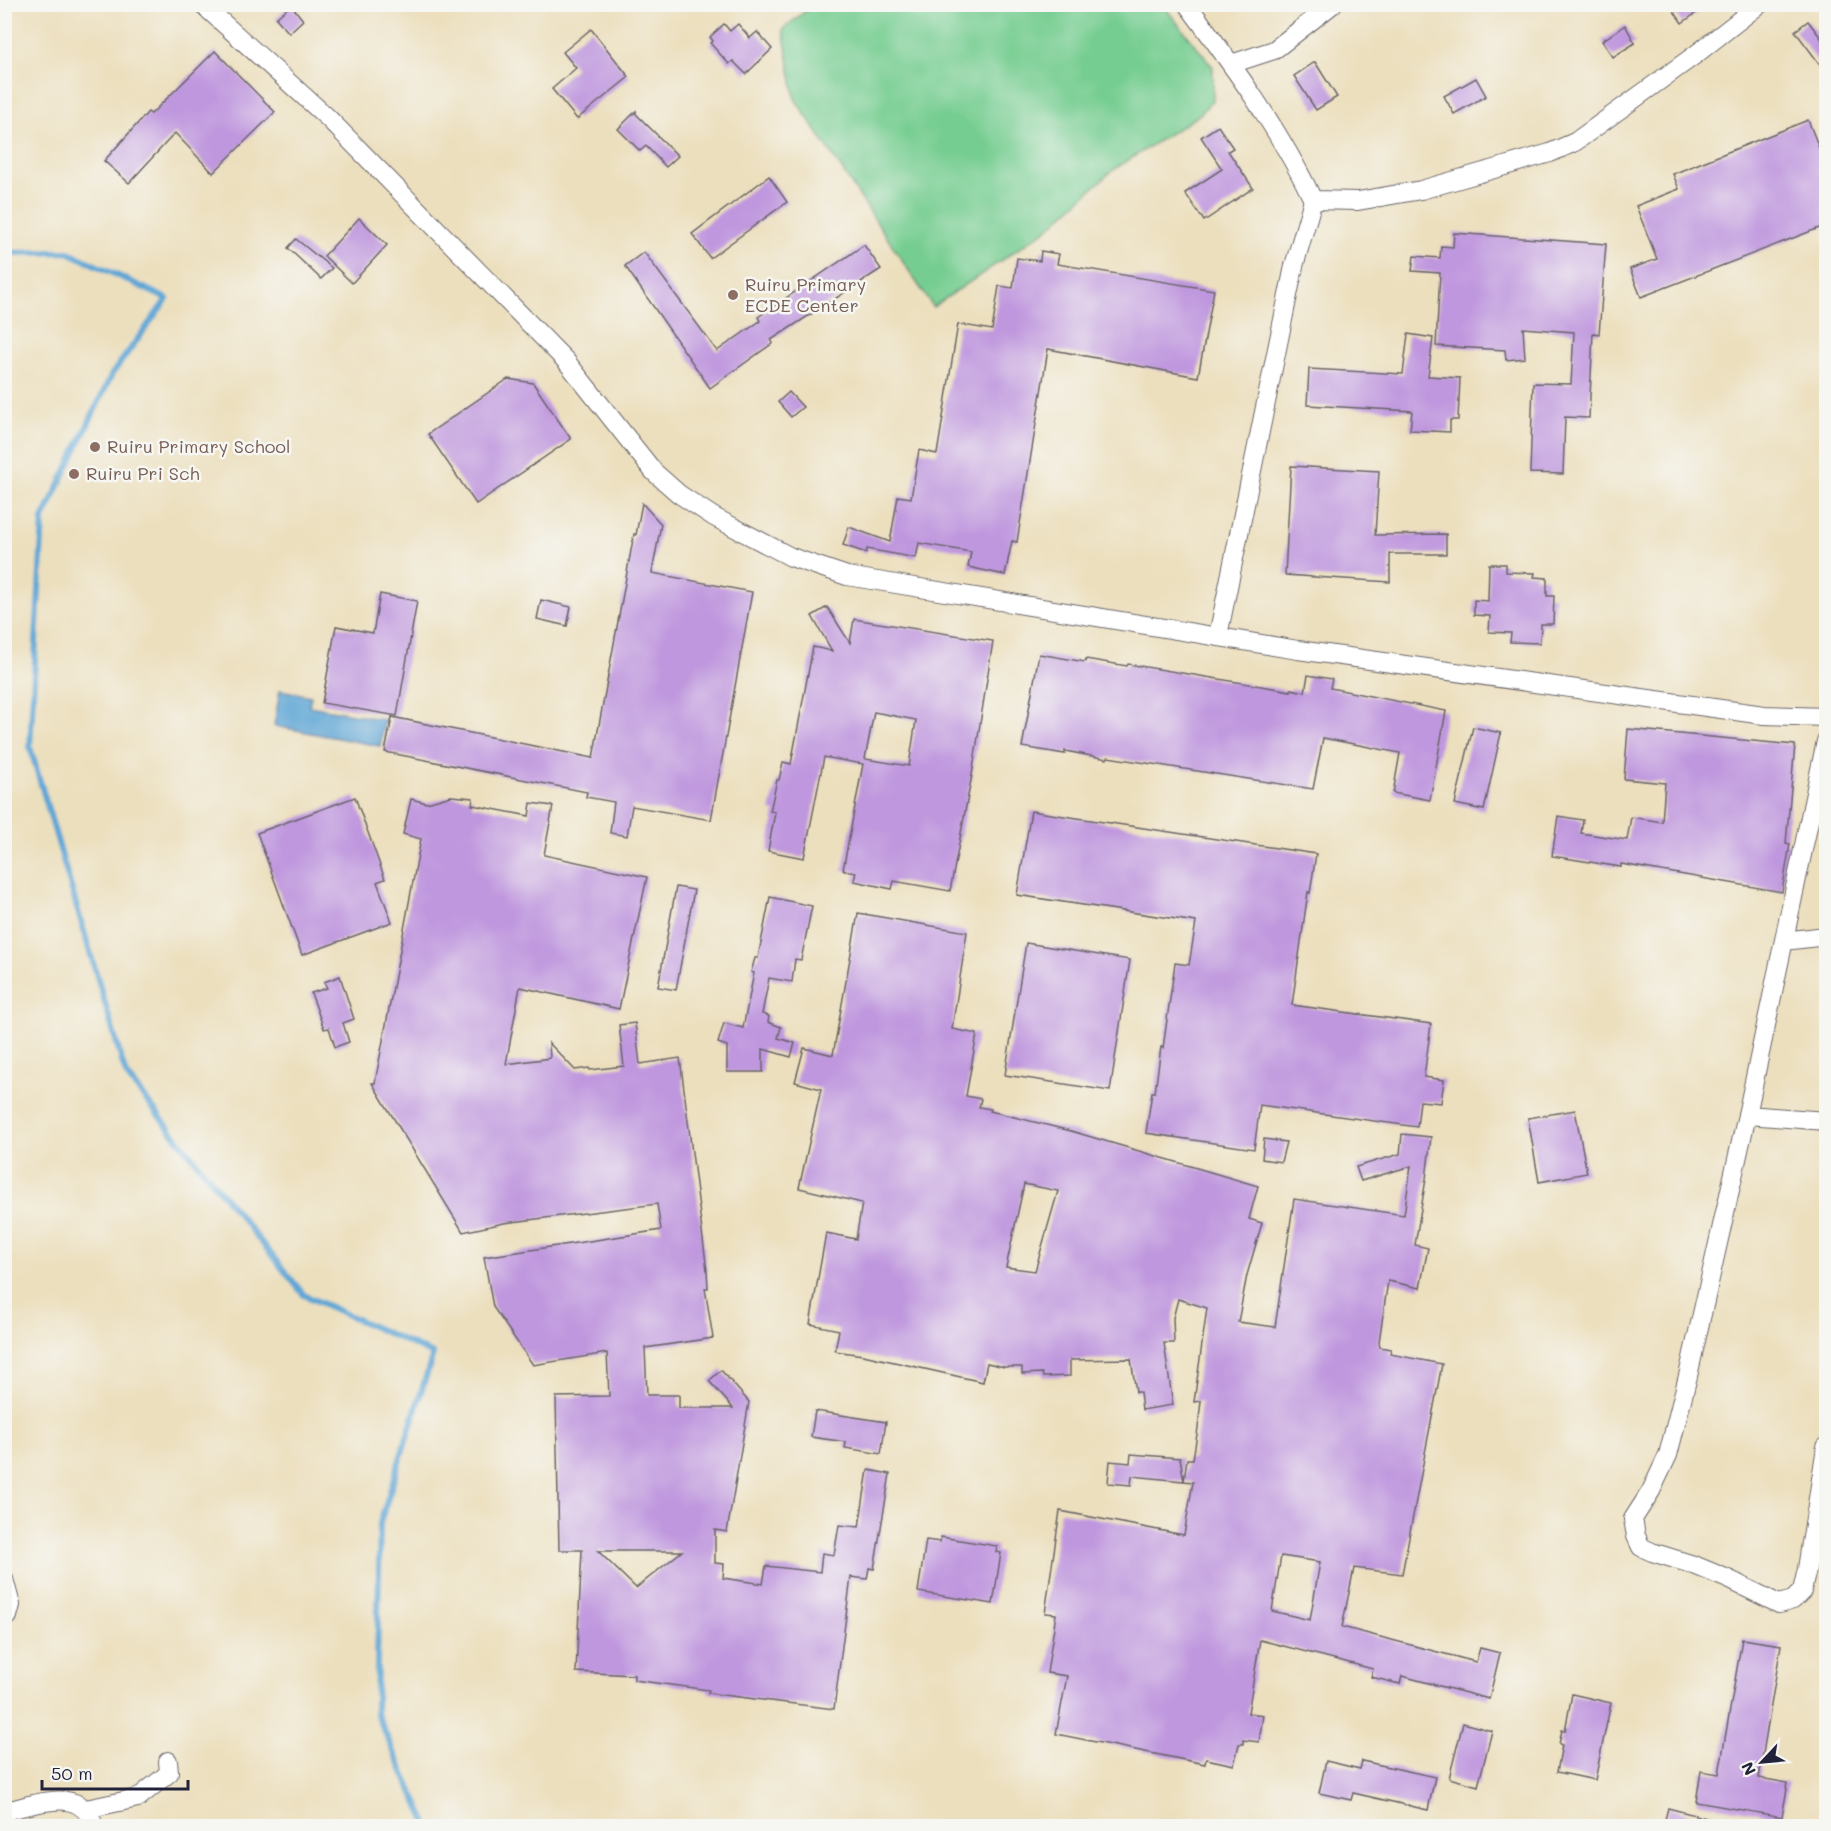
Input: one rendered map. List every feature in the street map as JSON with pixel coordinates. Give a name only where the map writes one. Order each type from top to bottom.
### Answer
[{"type":"street","points":[[202,4],[328,118],[557,353],[604,407],[654,472],[679,494],[714,517],[791,557],[847,576],[1298,650],[1764,715],[1827,717]]},
{"type":"street","points":[[1187,4],[1231,64],[1297,165],[1313,200],[1294,266],[1218,636]]},
{"type":"street","points":[[1231,64],[1274,51],[1333,4]]},
{"type":"street","points":[[1313,200],[1358,201],[1421,190],[1550,153],[1575,141],[1695,55],[1760,4]]},
{"type":"street","points":[[1827,741],[1818,820],[1784,941],[1747,1115],[1668,1455],[1651,1491],[1633,1519],[1641,1547],[1694,1565],[1779,1604],[1793,1600],[1802,1591],[1807,1569],[1827,1447]]},
{"type":"street","points":[[1784,941],[1827,936]]},
{"type":"street","points":[[1747,1115],[1827,1121]]},
{"type":"street","points":[[4,1579],[11,1605],[8,1616],[4,1618]]},
{"type":"street","points":[[86,1809],[138,1798],[169,1773],[168,1761]]},
{"type":"street","points":[[4,1811],[67,1800],[80,1804],[86,1809],[94,1827]]},
{"type":"green space","points":[[814,4],[1163,5],[1213,67],[1213,100],[1199,115],[1113,170],[1046,230],[933,307],[795,99],[783,29]]},
{"type":"water","points":[[280,690],[311,696],[309,706],[385,720],[380,746],[274,726]]},
{"type":"building","points":[[1669,4],[1709,4],[1682,23]]},
{"type":"building","points":[[291,5],[303,20],[289,33],[276,18]]},
{"type":"building","points":[[1808,21],[1827,46],[1827,74],[1795,31]]},
{"type":"building","points":[[724,24],[730,31],[738,24],[750,38],[757,32],[772,49],[746,74],[733,61],[729,64],[710,43],[713,41],[710,37]]},
{"type":"building","points":[[1625,25],[1635,43],[1613,57],[1602,41]]},
{"type":"building","points":[[591,29],[629,77],[577,119],[552,89],[576,68],[563,52]]},
{"type":"building","points":[[215,51],[275,112],[213,173],[175,133],[129,183],[104,161],[148,112],[151,114]]},
{"type":"building","points":[[1315,62],[1337,97],[1316,110],[1294,76]]},
{"type":"building","points":[[1476,78],[1486,96],[1454,114],[1444,96]]},
{"type":"building","points":[[636,111],[636,114],[678,156],[666,167],[646,146],[640,151],[618,129]]},
{"type":"building","points":[[1808,120],[1827,168],[1827,225],[1641,297],[1630,269],[1657,259],[1636,206],[1679,189],[1673,174]]},
{"type":"building","points":[[1218,126],[1233,148],[1228,151],[1253,188],[1204,221],[1185,193],[1222,169],[1201,137]]},
{"type":"building","points":[[769,176],[787,202],[710,258],[692,234]]},
{"type":"building","points":[[359,218],[387,245],[352,283],[324,256]]},
{"type":"building","points":[[1454,233],[1606,244],[1599,334],[1593,333],[1589,418],[1565,417],[1563,474],[1530,473],[1533,383],[1571,384],[1574,332],[1523,328],[1525,358],[1506,360],[1505,350],[1436,346],[1440,273],[1412,271],[1414,256],[1440,258],[1441,246],[1453,247]]},
{"type":"building","points":[[296,239],[332,268],[321,279],[288,248]]},
{"type":"building","points":[[864,245],[881,269],[771,340],[773,343],[710,388],[625,266],[644,252],[717,351],[760,321],[758,317]]},
{"type":"building","points":[[1041,251],[1059,254],[1057,264],[1214,290],[1198,377],[1048,349],[1017,542],[1012,541],[1005,575],[968,567],[971,552],[919,543],[916,558],[867,549],[866,553],[843,545],[849,527],[890,542],[898,496],[911,498],[919,450],[937,454],[958,324],[992,330],[999,286],[1013,288],[1017,258],[1040,261]]},
{"type":"building","points":[[1408,334],[1433,338],[1428,376],[1460,378],[1458,420],[1450,420],[1450,432],[1410,430],[1412,411],[1307,405],[1309,369],[1403,374]]},
{"type":"building","points":[[508,379],[533,383],[571,439],[476,504],[428,434]]},
{"type":"building","points":[[789,392],[803,407],[791,417],[778,402]]},
{"type":"building","points":[[1291,466],[1379,471],[1375,535],[1446,534],[1446,554],[1390,554],[1390,582],[1285,575]]},
{"type":"building","points":[[642,503],[661,524],[652,573],[752,592],[711,820],[632,806],[627,836],[610,833],[614,802],[586,797],[587,792],[385,752],[392,717],[593,758],[634,534],[636,535]]},
{"type":"building","points":[[1489,564],[1506,564],[1506,572],[1535,573],[1534,577],[1547,578],[1547,596],[1554,596],[1553,624],[1541,624],[1540,643],[1510,642],[1511,633],[1489,632],[1490,616],[1474,615],[1474,600],[1488,601]]},
{"type":"building","points":[[380,594],[417,601],[397,716],[322,703],[336,626],[373,633]]},
{"type":"building","points":[[541,600],[571,607],[567,626],[537,619]]},
{"type":"building","points":[[827,607],[850,643],[854,619],[993,641],[972,775],[950,891],[894,881],[892,889],[854,881],[856,872],[843,870],[863,764],[824,757],[804,858],[768,851],[775,812],[770,811],[783,762],[791,764],[813,647],[832,651],[812,616]],"holes":[[[874,712],[916,720],[909,766],[865,759]]]},
{"type":"building","points":[[1039,654],[1085,662],[1086,659],[1127,666],[1128,664],[1291,691],[1291,689],[1305,692],[1308,675],[1332,679],[1330,688],[1446,711],[1430,800],[1393,793],[1400,753],[1323,738],[1313,789],[1108,757],[1107,759],[1065,751],[1065,754],[1022,747]]},
{"type":"building","points":[[1473,727],[1501,733],[1484,810],[1455,804]]},
{"type":"building","points":[[1628,729],[1795,745],[1786,843],[1790,844],[1782,892],[1621,864],[1621,867],[1552,856],[1558,816],[1583,820],[1581,833],[1627,840],[1631,817],[1662,822],[1665,783],[1624,779]]},
{"type":"building","points":[[451,796],[473,798],[472,805],[529,816],[531,803],[553,806],[544,855],[647,877],[619,1009],[520,987],[506,1064],[550,1058],[549,1043],[575,1070],[624,1066],[619,1025],[635,1023],[640,1064],[680,1058],[707,1271],[708,1288],[705,1288],[713,1338],[645,1348],[647,1395],[679,1395],[679,1408],[733,1408],[709,1381],[721,1370],[749,1402],[727,1532],[715,1530],[715,1563],[724,1564],[723,1578],[763,1584],[766,1566],[820,1572],[822,1553],[834,1555],[839,1525],[859,1527],[868,1470],[890,1474],[874,1569],[869,1568],[867,1579],[851,1577],[834,1709],[708,1693],[709,1690],[634,1680],[634,1675],[576,1672],[582,1550],[559,1550],[556,1397],[609,1396],[607,1353],[533,1365],[493,1307],[484,1257],[661,1230],[657,1204],[504,1223],[463,1232],[372,1083],[375,1083],[421,839],[403,834],[411,799],[427,803]],"holes":[[[598,1551],[682,1551],[636,1588]]]},
{"type":"building","points":[[355,797],[385,879],[377,882],[392,922],[302,955],[257,833]]},
{"type":"building","points":[[1031,811],[1316,854],[1310,893],[1308,892],[1292,1005],[1431,1024],[1424,1077],[1444,1080],[1441,1103],[1420,1101],[1417,1127],[1260,1105],[1254,1149],[1146,1133],[1152,1092],[1155,1092],[1161,1047],[1163,1048],[1175,963],[1189,965],[1196,922],[1017,895]]},
{"type":"building","points":[[676,887],[694,890],[676,990],[658,987]]},
{"type":"building","points":[[770,897],[812,906],[801,960],[795,959],[792,982],[769,978],[762,1014],[769,1016],[768,1022],[781,1027],[778,1038],[795,1043],[791,1057],[763,1049],[763,1072],[727,1072],[727,1046],[718,1043],[724,1023],[743,1028],[754,973],[751,972],[755,958],[758,958]]},
{"type":"building","points":[[858,913],[967,932],[952,1029],[977,1034],[966,1096],[981,1099],[979,1107],[991,1109],[990,1111],[1071,1131],[1258,1186],[1249,1219],[1262,1223],[1247,1275],[1238,1322],[1275,1327],[1294,1199],[1404,1215],[1411,1166],[1361,1181],[1356,1167],[1400,1154],[1402,1134],[1431,1137],[1415,1245],[1428,1248],[1420,1288],[1388,1281],[1379,1342],[1380,1347],[1391,1349],[1390,1354],[1442,1364],[1402,1574],[1354,1568],[1342,1627],[1476,1662],[1480,1648],[1500,1653],[1489,1699],[1402,1676],[1400,1684],[1371,1677],[1373,1669],[1260,1640],[1248,1713],[1263,1715],[1259,1742],[1243,1740],[1243,1744],[1239,1744],[1234,1765],[1206,1759],[1205,1764],[1056,1734],[1067,1676],[1047,1673],[1056,1614],[1045,1613],[1060,1511],[1184,1535],[1193,1482],[1132,1476],[1131,1485],[1108,1483],[1110,1461],[1130,1463],[1131,1454],[1180,1458],[1184,1481],[1187,1459],[1193,1459],[1198,1428],[1201,1401],[1194,1402],[1207,1308],[1178,1299],[1173,1318],[1174,1343],[1164,1343],[1173,1405],[1142,1410],[1140,1392],[1136,1392],[1131,1359],[1070,1360],[1070,1376],[1043,1377],[1042,1373],[1022,1374],[1022,1367],[1004,1367],[987,1363],[983,1382],[863,1355],[835,1351],[839,1330],[810,1324],[826,1233],[856,1239],[862,1203],[799,1188],[821,1089],[795,1082],[804,1048],[833,1055]],"holes":[[[1024,1184],[1058,1191],[1035,1271],[1006,1267]],[[1281,1556],[1320,1562],[1310,1620],[1272,1611]]]},
{"type":"building","points":[[1026,943],[1130,960],[1110,1091],[1005,1075]]},
{"type":"building","points":[[340,976],[354,1019],[343,1023],[349,1042],[335,1047],[329,1028],[324,1029],[311,993],[327,988],[324,982]]},
{"type":"building","points":[[1575,1110],[1587,1173],[1539,1182],[1528,1118]]},
{"type":"building","points":[[1264,1139],[1286,1142],[1281,1162],[1262,1159]]},
{"type":"building","points":[[815,1411],[886,1422],[881,1454],[845,1448],[846,1442],[811,1437]]},
{"type":"building","points":[[941,1537],[997,1546],[996,1552],[1001,1553],[993,1604],[918,1592],[926,1540],[940,1542]]},
{"type":"building","points":[[1742,1639],[1781,1645],[1759,1778],[1788,1783],[1782,1817],[1696,1802],[1701,1771],[1719,1774]]},
{"type":"building","points":[[1572,1694],[1611,1703],[1595,1780],[1557,1772],[1562,1745],[1559,1744],[1562,1730],[1565,1731]]},
{"type":"building","points":[[1463,1723],[1492,1731],[1478,1786],[1449,1778]]},
{"type":"building","points":[[1326,1761],[1360,1769],[1362,1761],[1435,1777],[1428,1810],[1353,1793],[1351,1800],[1319,1793]]},
{"type":"building","points":[[1668,1808],[1718,1821],[1717,1827],[1663,1827]]},
{"type":"waterway","points":[[4,253],[68,252],[167,299],[112,374],[43,519],[30,747],[126,1075],[304,1295],[433,1354],[380,1523],[376,1713],[428,1826]]},
{"type":"place","name":"Ruiru Primary ECDE Center","points":[[733,295]]},
{"type":"place","name":"Ruiru Primary School","points":[[95,447]]},
{"type":"place","name":"Ruiru Pri Sch","points":[[74,474]]}]
